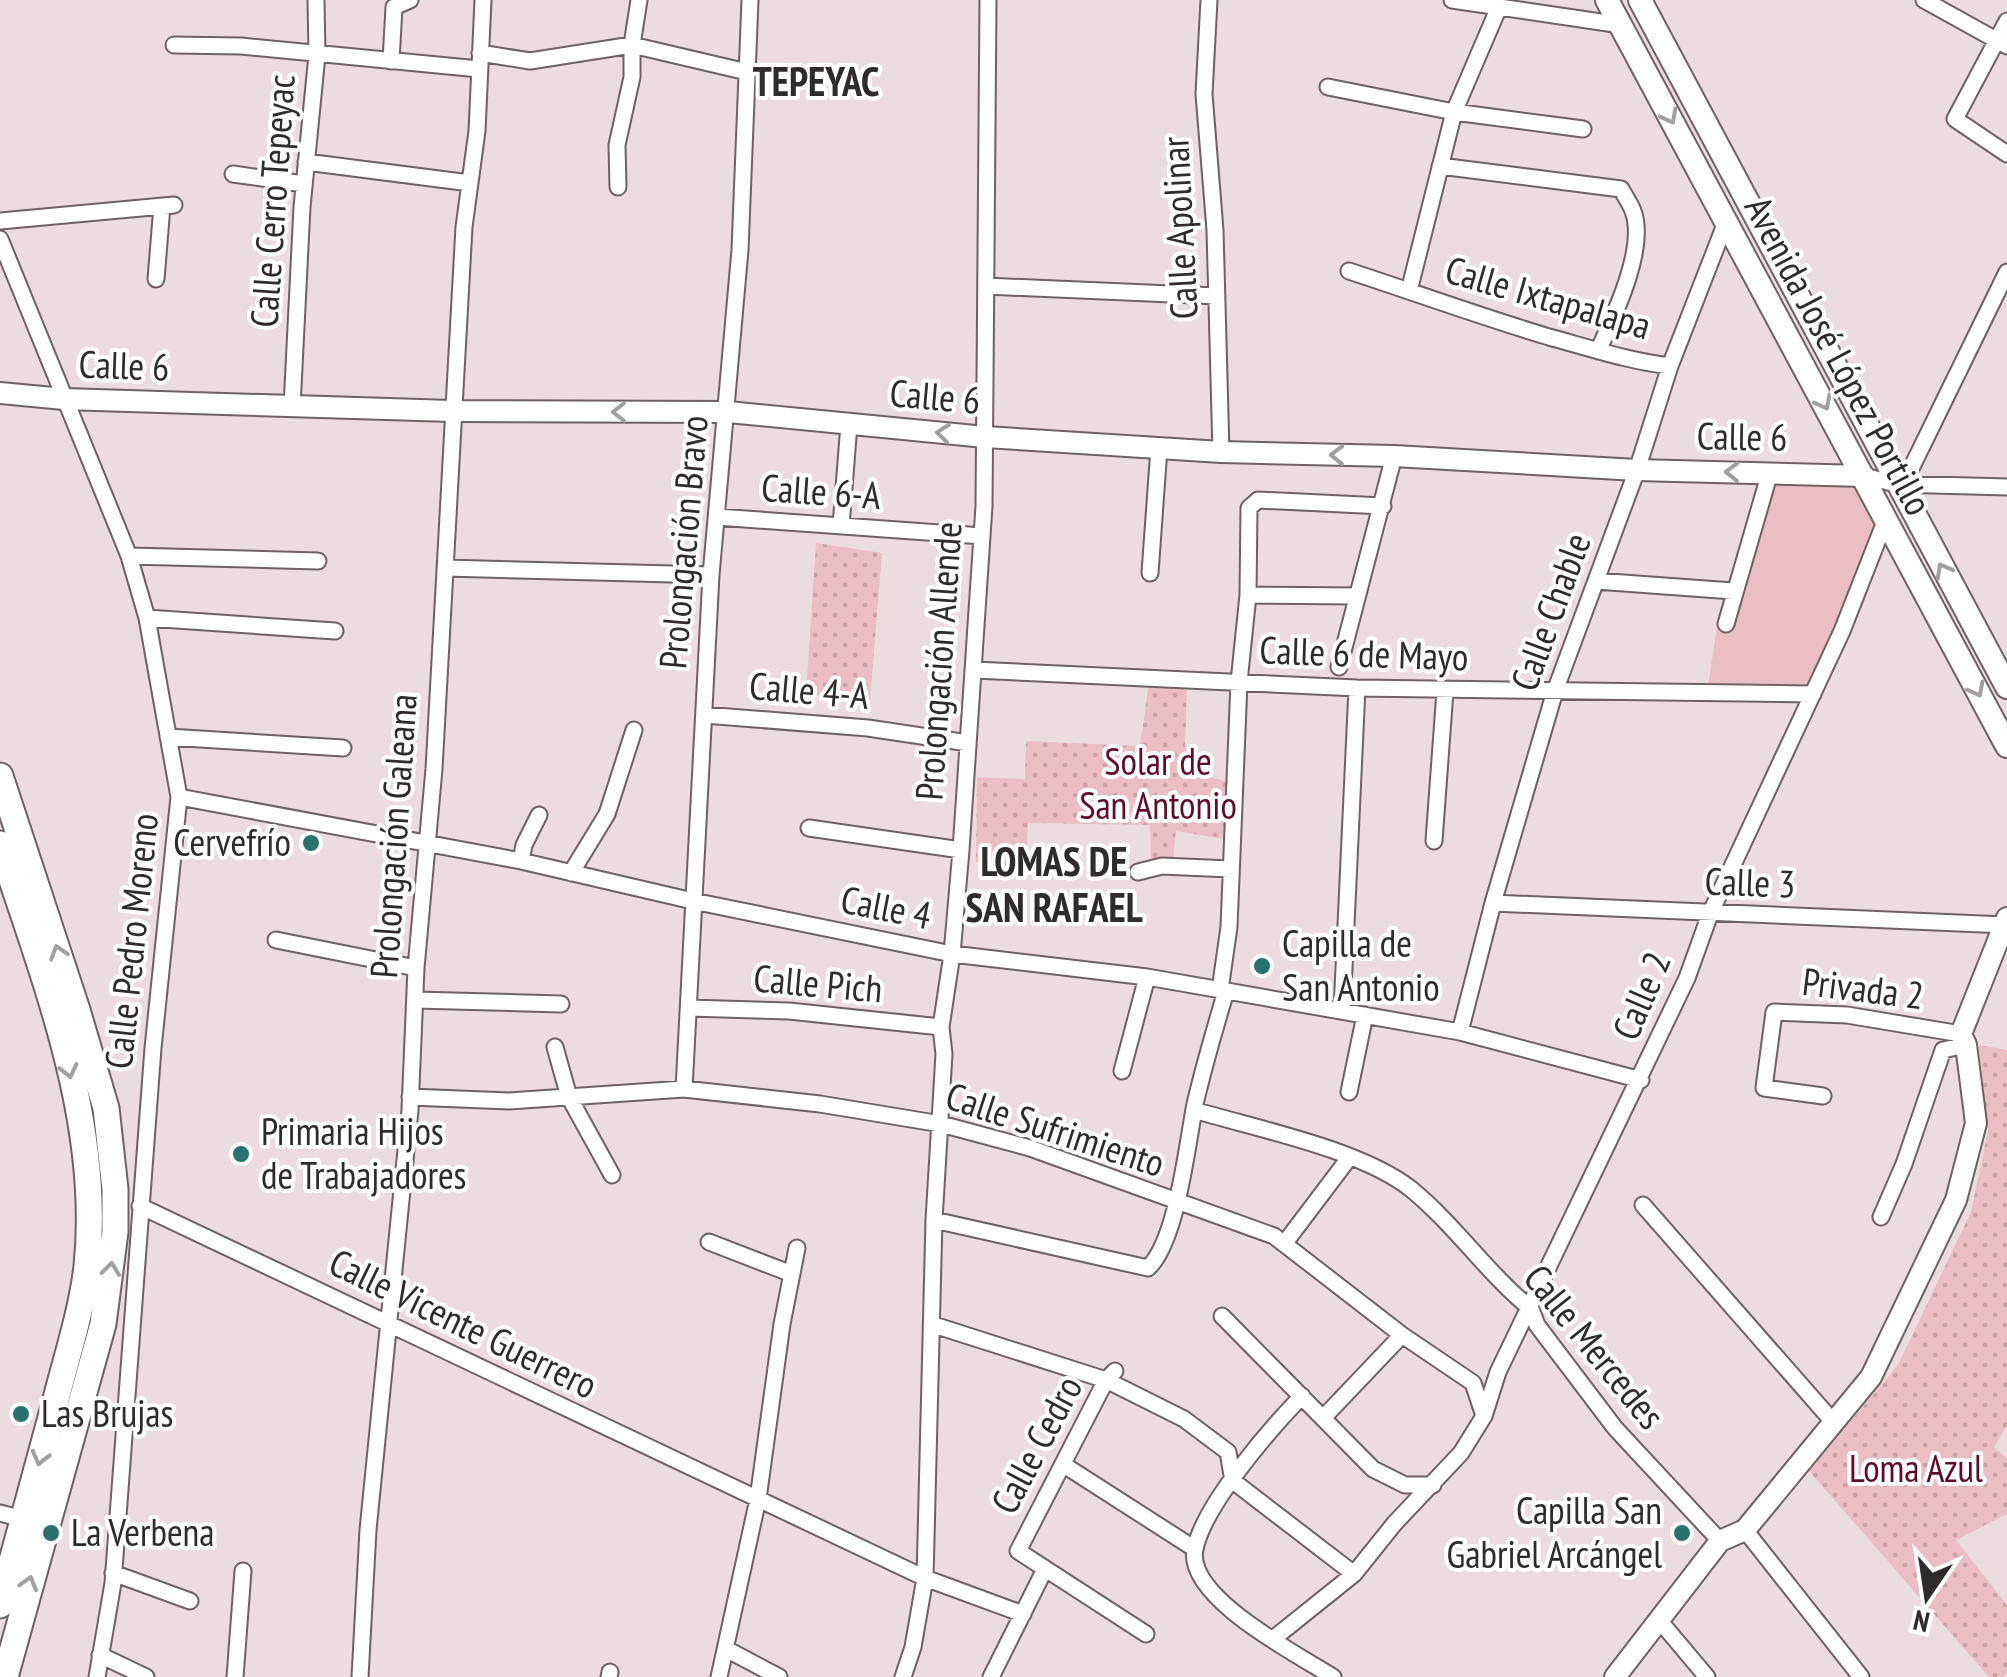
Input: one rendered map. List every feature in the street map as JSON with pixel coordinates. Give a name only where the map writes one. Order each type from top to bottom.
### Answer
[{"type":"main road","name":"Avenida José López Portillo","points":[[1607,0],[2007,746]]},
{"type":"main road","name":"Avenida José López Portillo","points":[[1640,0],[2007,687]]},
{"type":"main road","points":[[1640,62],[1666,49]]},
{"type":"main road","points":[[0,776],[106,1108],[116,1190],[103,1324],[5,1677]]},
{"type":"main road","points":[[0,844],[56,1019],[88,1173],[87,1268],[68,1351],[12,1516],[0,1605]]},
{"type":"street","name":"Calle Cerro Tepeyac","points":[[292,406],[304,184],[317,56],[316,0]]},
{"type":"street","points":[[390,61],[394,7],[410,0]]},
{"type":"street","name":"Prolongación Galeana","points":[[360,1677],[368,1530],[410,1097],[464,228],[477,132],[483,0]]},
{"type":"street","points":[[618,187],[617,144],[632,77],[639,0]]},
{"type":"street","name":"Prolongación Bravo","points":[[684,1089],[711,575],[741,234],[750,0]]},
{"type":"street","name":"Prolongación Allende","points":[[903,1677],[913,1647],[924,1578],[934,1220],[944,1054],[941,1027],[961,850],[982,536],[988,0]]},
{"type":"street","name":"Calle Apolinar","points":[[1209,0],[1204,94],[1221,452]]},
{"type":"street","points":[[1452,0],[1621,25]]},
{"type":"street","points":[[1924,0],[2002,43]]},
{"type":"street","points":[[1409,291],[1454,112],[1499,7]]},
{"type":"street","points":[[2007,22],[2002,43],[1955,119],[2007,154]]},
{"type":"street","points":[[174,45],[241,46],[390,61],[530,60],[632,46],[747,72]]},
{"type":"street","points":[[1328,87],[1454,112],[1583,129]]},
{"type":"street","points":[[306,162],[470,183]]},
{"type":"street","points":[[1440,166],[1621,189],[1635,214],[1634,256],[1623,296],[1598,351]]},
{"type":"street","points":[[233,174],[304,184]]},
{"type":"street","points":[[0,222],[168,206],[156,279]]},
{"type":"street","name":"Calle Chable","points":[[1460,1032],[1554,690],[1726,222]]},
{"type":"street","name":"Calle Pedro Moreno","points":[[0,239],[129,556],[147,618],[179,797],[140,1206],[114,1573],[97,1677]]},
{"type":"street","name":"Calle Ixtapalapa","points":[[1350,271],[1465,312],[1634,361],[1670,366]]},
{"type":"street","points":[[1900,484],[2007,272]]},
{"type":"street","points":[[986,286],[1216,296]]},
{"type":"street","name":"Calle 6","points":[[0,393],[64,400],[452,411],[728,412],[985,437],[1221,452],[1864,476]]},
{"type":"street","points":[[841,526],[848,424]]},
{"type":"street","points":[[1150,573],[1158,448]]},
{"type":"street","points":[[1339,668],[1394,456]]},
{"type":"street","points":[[1726,624],[1770,472]]},
{"type":"street","points":[[1864,476],[1900,484],[2007,488]]},
{"type":"street","points":[[934,1220],[1148,1268],[1158,1259],[1176,1203],[1223,990],[1239,682],[1248,594],[1249,508],[1258,500],[1383,506]]},
{"type":"street","name":"Calle 6-A","points":[[716,518],[982,536]]},
{"type":"street","name":"Calle 2","points":[[1273,1638],[1354,1574],[1394,1524],[1461,1453],[1484,1416],[1498,1372],[1687,978],[1710,914],[1813,694],[1886,520]]},
{"type":"street","points":[[129,556],[318,562]]},
{"type":"street","points":[[444,568],[711,575]]},
{"type":"street","points":[[1596,581],[1733,591]]},
{"type":"street","points":[[1248,594],[1357,596]]},
{"type":"street","points":[[147,618],[335,631]]},
{"type":"street","name":"Calle 6 de Mayo","points":[[973,670],[1357,688],[1813,694]]},
{"type":"street","points":[[1342,1011],[1357,688]]},
{"type":"street","points":[[1434,841],[1445,690]]},
{"type":"street","name":"Calle 4-A","points":[[704,715],[868,728],[968,744]]},
{"type":"street","points":[[571,873],[607,814],[634,730]]},
{"type":"street","points":[[168,737],[343,748]]},
{"type":"street","name":"Calle 4","points":[[179,797],[521,861],[952,954],[1147,978],[1460,1032],[1641,1080]]},
{"type":"street","points":[[521,861],[524,845],[539,815]]},
{"type":"street","points":[[809,828],[961,850]]},
{"type":"street","points":[[1138,872],[1162,866],[1230,869]]},
{"type":"street","name":"Calle 3","points":[[1493,902],[1710,914],[2006,922]]},
{"type":"street","points":[[1615,1677],[1720,1540],[1744,1530],[1871,1378],[1956,1200],[1976,1123],[1964,1040],[2006,922]]},
{"type":"street","points":[[276,940],[416,968]]},
{"type":"street","points":[[1122,1071],[1147,978]]},
{"type":"street","points":[[415,1000],[561,1004]]},
{"type":"street","name":"Calle Pich","points":[[689,1008],[789,1012],[941,1027]]},
{"type":"street","name":"Privada 2","points":[[1824,1096],[1764,1088],[1774,1012],[1847,1015],[1964,1040]]},
{"type":"street","points":[[1349,1092],[1365,1015]]},
{"type":"street","points":[[1880,1217],[1904,1164],[1943,1050],[1964,1040]]},
{"type":"street","points":[[556,1047],[569,1097],[612,1176]]},
{"type":"street","name":"Calle Sufrimiento","points":[[410,1097],[509,1102],[684,1089],[820,1104],[941,1124],[1030,1148],[1274,1236],[1402,1335],[1472,1383],[1484,1416]]},
{"type":"street","name":"Calle Mercedes","points":[[1194,1110],[1349,1158],[1408,1187],[1531,1309],[1538,1325],[1614,1428],[1720,1540]]},
{"type":"street","points":[[1284,1244],[1349,1158]]},
{"type":"street","points":[[1643,1205],[1835,1424]]},
{"type":"street","name":"Calle Vicente Guerrero","points":[[140,1206],[924,1578],[1022,1614]]},
{"type":"street","points":[[709,1242],[792,1274]]},
{"type":"street","points":[[719,1677],[728,1650],[758,1499],[797,1248]]},
{"type":"street","points":[[1222,1316],[1373,1469],[1406,1485],[1433,1485]]},
{"type":"street","points":[[103,1324],[131,1330]]},
{"type":"street","points":[[934,1325],[1111,1376],[1184,1419],[1228,1452],[1233,1481],[1354,1574]]},
{"type":"street","points":[[1324,1418],[1402,1335]]},
{"type":"street","name":"Calle Cedro","points":[[1046,1569],[1018,1552],[1111,1376]]},
{"type":"street","points":[[1302,1396],[1269,1430],[1198,1532],[1194,1557],[1206,1588],[1241,1618],[1333,1677]]},
{"type":"street","points":[[1064,1464],[1195,1549]]},
{"type":"street","points":[[1744,1530],[1861,1677]]},
{"type":"street","points":[[991,1677],[1046,1569],[1146,1634]]},
{"type":"street","points":[[235,1677],[243,1571]]},
{"type":"street","points":[[114,1573],[190,1601]]},
{"type":"street","points":[[1658,1620],[1707,1677]]},
{"type":"street","points":[[728,1650],[779,1677]]},
{"type":"street","points":[[100,1655],[146,1677]]},
{"type":"green space","points":[[1771,474],[1863,476],[1886,520],[1810,690],[1708,686],[1717,627],[1723,627]]},
{"type":"green space","points":[[816,543],[882,553],[870,700],[806,694]]},
{"type":"green space","name":"Solar de San Antonio","points":[[1149,683],[1187,684],[1185,750],[1208,757],[1212,778],[1230,782],[1225,839],[1176,831],[1173,858],[1151,858],[1150,825],[1028,823],[1026,868],[976,862],[977,777],[1025,779],[1026,741],[1140,746]]},
{"type":"green space","name":"Loma Azul","points":[[1979,1045],[2007,1050],[2007,1426],[1994,1447],[2007,1459],[2007,1514],[1956,1540],[2007,1605],[2007,1673],[2003,1677],[1989,1677],[1809,1471],[1898,1365],[1971,1212],[1988,1131]]},
{"type":"place","name":"Cervefrío","points":[[311,843]]},
{"type":"place","name":"Capilla de San Antonio","points":[[1262,966]]},
{"type":"place","name":"Primaria Hijos de Trabajadores","points":[[241,1154]]},
{"type":"place","name":"Las Brujas","points":[[21,1414]]},
{"type":"place","name":"La Verbena","points":[[51,1533]]},
{"type":"place","name":"Capilla San Gabriel Arcángel","points":[[1682,1533]]},
{"type":"district","name":"TEPEYAC","points":[[816,82]]},
{"type":"district","name":"LOMAS DE SAN RAFAEL","points":[[1054,885]]}]
